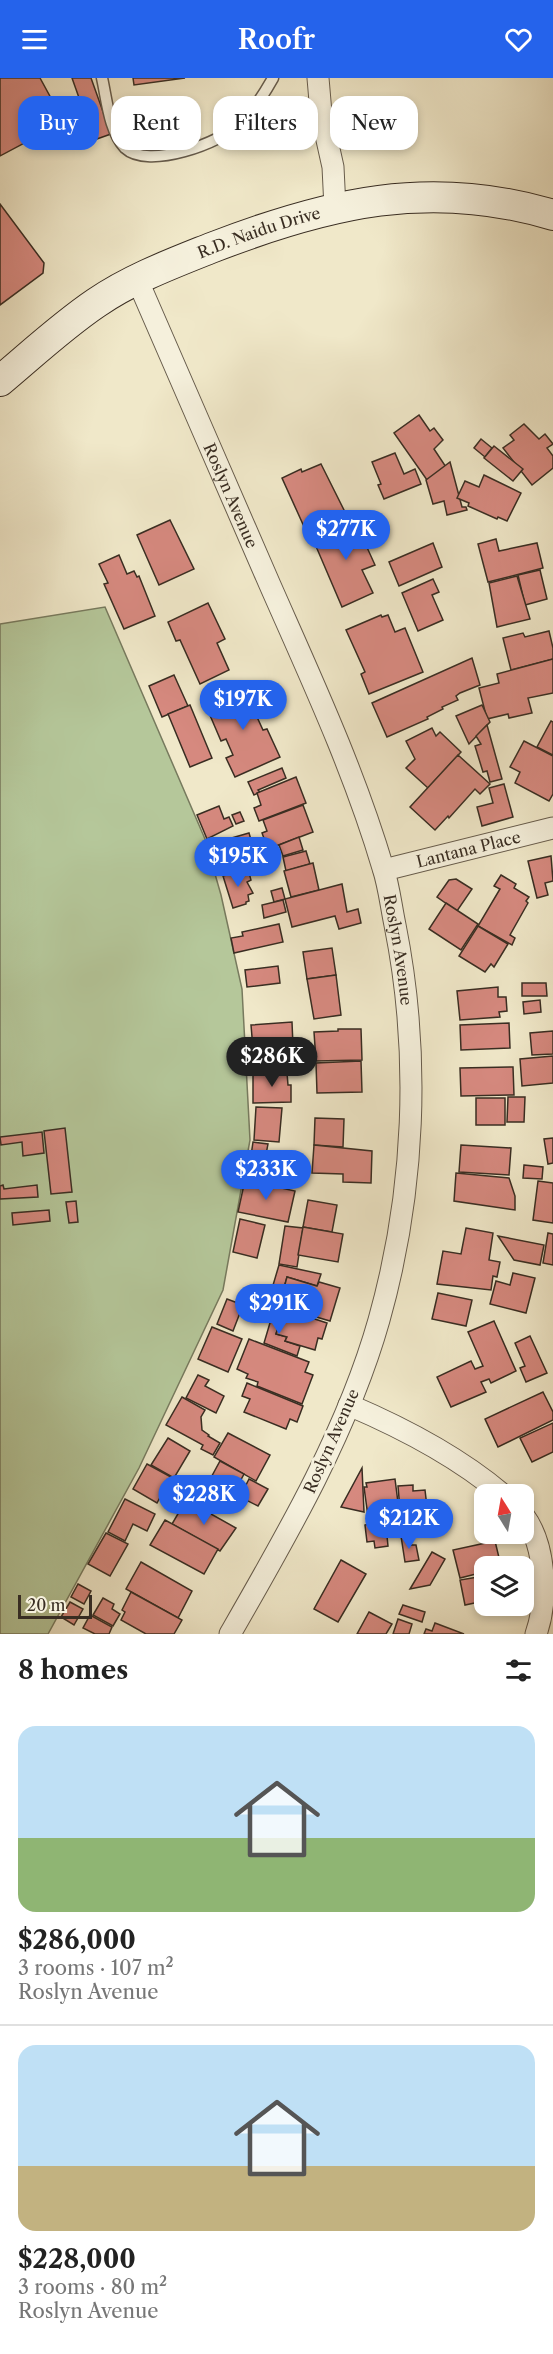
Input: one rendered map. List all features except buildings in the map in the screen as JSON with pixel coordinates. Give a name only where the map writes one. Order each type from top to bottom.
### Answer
[{"type":"street","points":[[318,78],[321,113],[333,167],[335,207]]},
{"type":"street","name":"R.D. Naidu Drive","points":[[0,381],[95,304],[137,279],[247,234],[335,207],[421,196],[465,197],[513,204],[553,215]]},
{"type":"street","name":"Roslyn Avenue","points":[[137,279],[340,743],[384,870],[403,967],[411,1042],[410,1142],[398,1234],[379,1320],[349,1405],[320,1472],[275,1557],[230,1634]]},
{"type":"street","name":"Lantana Place","points":[[384,870],[553,828]]},
{"type":"street","points":[[349,1405],[425,1442],[489,1484]]},
{"type":"street","points":[[534,1537],[542,1573],[540,1623],[536,1634]]},
{"type":"lane","points":[[102,78],[117,136],[127,149],[145,157],[181,153],[215,139],[240,125],[257,105],[273,78]]},
{"type":"green space","points":[[105,607],[205,839],[221,895],[242,989],[250,1140],[223,1290],[139,1468],[48,1634],[0,1634],[0,624]]}]
